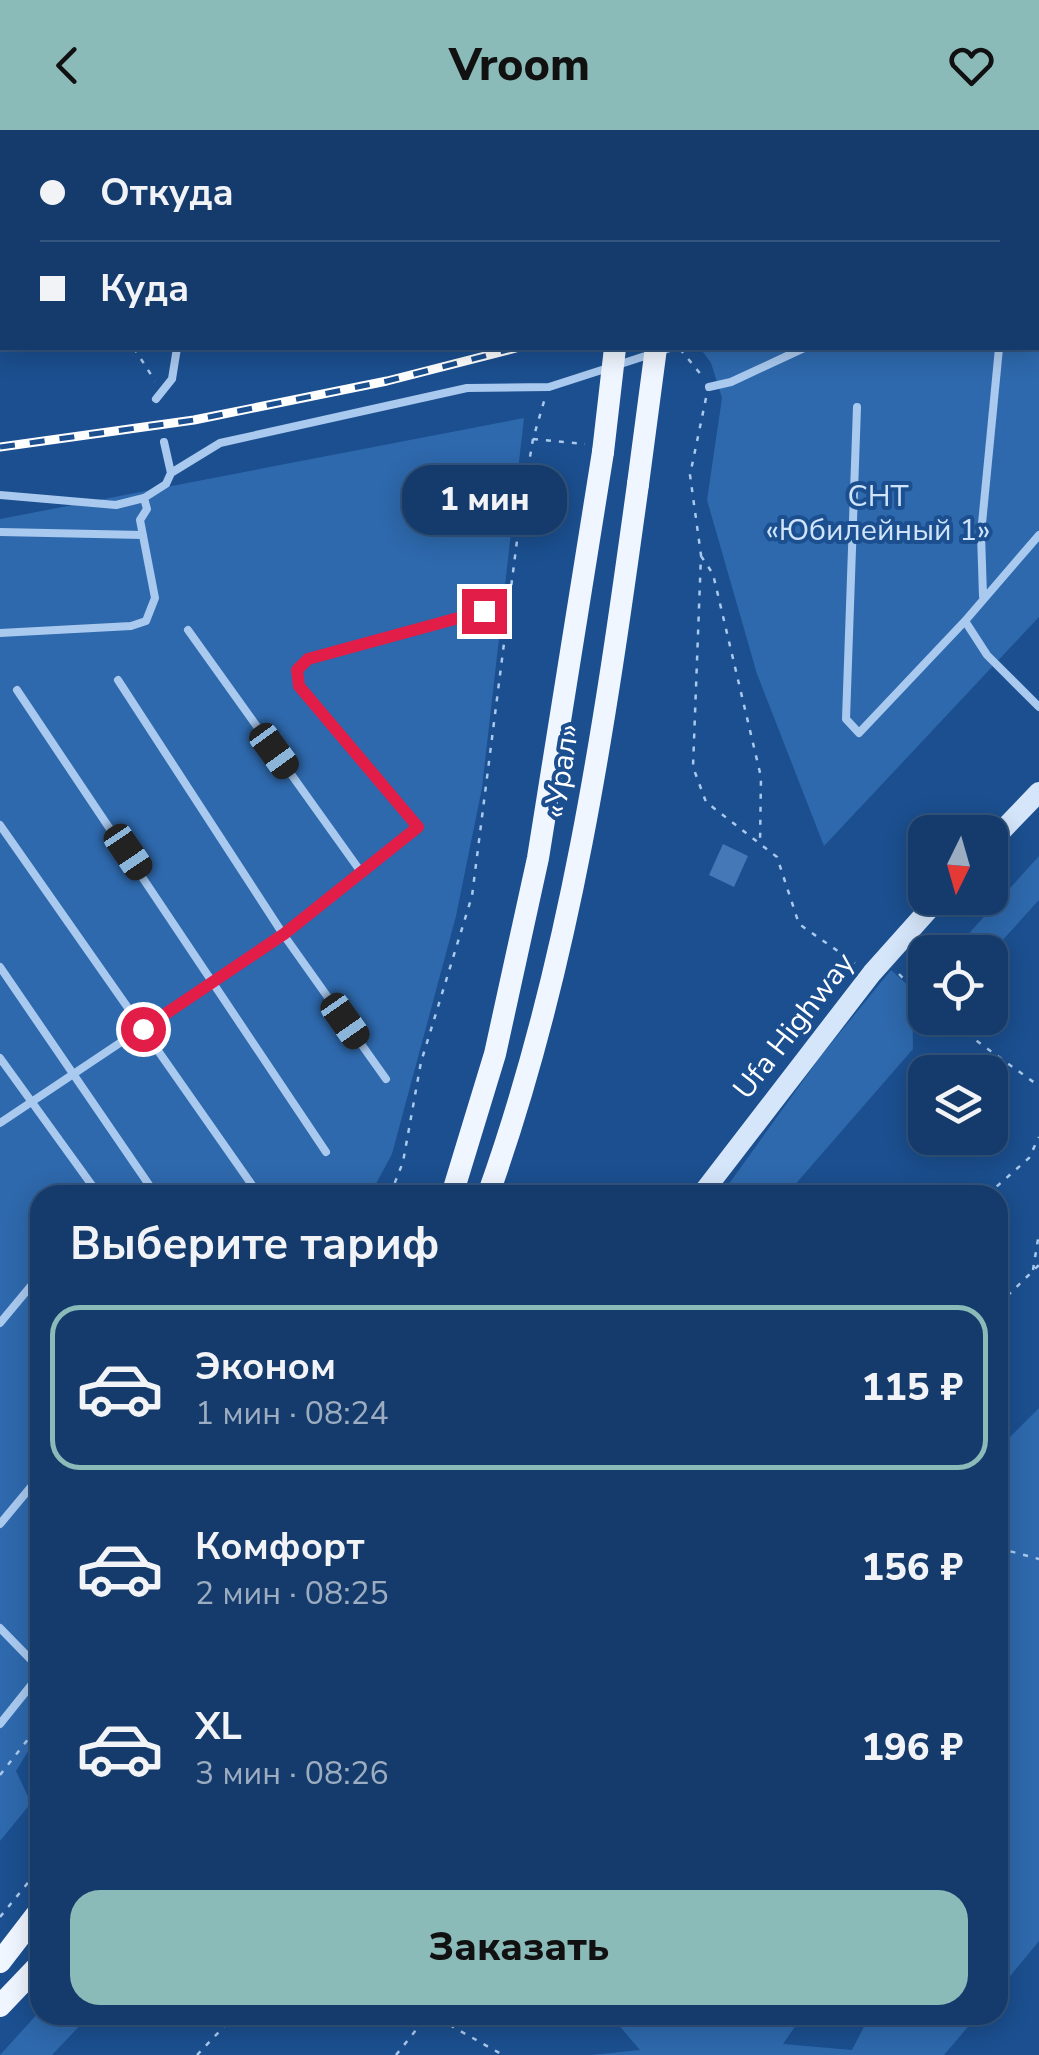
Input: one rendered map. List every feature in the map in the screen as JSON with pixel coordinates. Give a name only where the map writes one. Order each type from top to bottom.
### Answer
[{"type":"main road","name":"«Урал»","points":[[455,1185],[494,1054],[538,858],[595,448],[615,350]]},
{"type":"main road","name":"«Урал»","points":[[492,1185],[524,1094],[569,915],[656,350]]},
{"type":"main road","points":[[1008,824],[1039,792]]},
{"type":"main road","name":"Ufa Highway","points":[[709,1185],[878,966],[924,915]]},
{"type":"main road","points":[[0,1962],[30,1923]]},
{"type":"main road","points":[[0,2006],[30,1974]]},
{"type":"lane","points":[[158,395],[172,379],[177,350]]},
{"type":"lane","points":[[170,473],[220,443],[467,388],[549,387],[664,350]]},
{"type":"lane","points":[[708,387],[731,382],[800,350]]},
{"type":"lane","points":[[982,596],[981,534],[1000,350]]},
{"type":"lane","points":[[857,408],[846,719],[859,732],[965,622],[982,596],[1039,535]]},
{"type":"lane","points":[[0,494],[90,506],[144,498],[166,484],[170,473],[164,442]]},
{"type":"lane","points":[[0,634],[130,626],[146,621],[154,598],[140,520],[148,509],[144,498]]},
{"type":"lane","points":[[0,532],[143,535]]},
{"type":"lane","points":[[0,1124],[284,934],[418,827],[299,686],[297,670],[308,659],[484,611]]},
{"type":"lane","points":[[965,622],[987,655],[1039,708]]},
{"type":"lane","points":[[188,630],[361,872]]},
{"type":"lane","points":[[118,680],[284,934],[386,1078]]},
{"type":"lane","points":[[17,690],[216,982],[326,1152]]},
{"type":"lane","points":[[0,825],[252,1185]]},
{"type":"lane","points":[[0,967],[149,1185]]},
{"type":"lane","points":[[0,1058],[92,1185]]},
{"type":"lane","points":[[0,1323],[30,1287]]},
{"type":"lane","points":[[0,1524],[30,1488]]},
{"type":"lane","points":[[0,1628],[30,1661]]},
{"type":"lane","points":[[0,1724],[30,1685]]},
{"type":"path","points":[[135,350],[158,395]]},
{"type":"path","points":[[681,350],[696,364],[708,387],[690,476],[701,555],[692,766],[706,802],[776,858],[799,924],[878,966],[908,988]]},
{"type":"path","points":[[394,1185],[403,1162],[422,1062],[472,896],[533,439],[549,387]]},
{"type":"path","points":[[533,439],[595,448]]},
{"type":"path","points":[[701,555],[712,574],[761,778],[760,845]]},
{"type":"path","points":[[968,1035],[1039,1086]]},
{"type":"path","points":[[998,1185],[1029,1158],[1039,1137]]},
{"type":"path","points":[[1033,1270],[1039,1233]]},
{"type":"path","points":[[1008,1295],[1039,1265]]},
{"type":"path","points":[[1008,1551],[1039,1559]]},
{"type":"path","points":[[0,1775],[30,1737]]},
{"type":"path","points":[[0,1917],[30,1880]]},
{"type":"path","points":[[198,2055],[226,2025]]},
{"type":"path","points":[[396,2055],[420,2025]]},
{"type":"path","points":[[451,2025],[503,2055]]},
{"type":"green space","name":"СНТ «Юбилейный 1»","points":[[701,350],[1039,350],[1039,617],[824,846],[757,674],[707,500],[722,398],[711,363]]},
{"type":"green space","points":[[524,418],[482,788],[456,916],[392,1154],[375,1185],[30,1185],[30,1748],[16,1771],[30,1804],[0,1841],[0,519]]},
{"type":"green space","points":[[1039,856],[1039,900],[1007,935],[967,935],[986,915],[1008,915],[1008,890]]},
{"type":"green space","points":[[891,970],[908,985],[908,1035],[913,1035],[913,1049],[795,1185],[728,1185],[820,1057]]},
{"type":"green space","points":[[1039,1408],[1039,1941],[1008,1979],[1008,1439]]},
{"type":"green space","points":[[30,2022],[80,2025],[52,2055],[0,2055]]},
{"type":"green space","points":[[619,2025],[796,2025],[783,2044],[852,2050],[865,2025],[970,2025],[944,2055],[591,2055],[640,2050]]},
{"type":"building","points":[[723,844],[748,856],[734,887],[709,875]]},
{"type":"railway","points":[[0,447],[194,420],[387,381],[508,350]]},
{"type":"route","points":[[143,1029],[284,934],[418,827],[299,686],[297,670],[308,659],[484,611]]}]
